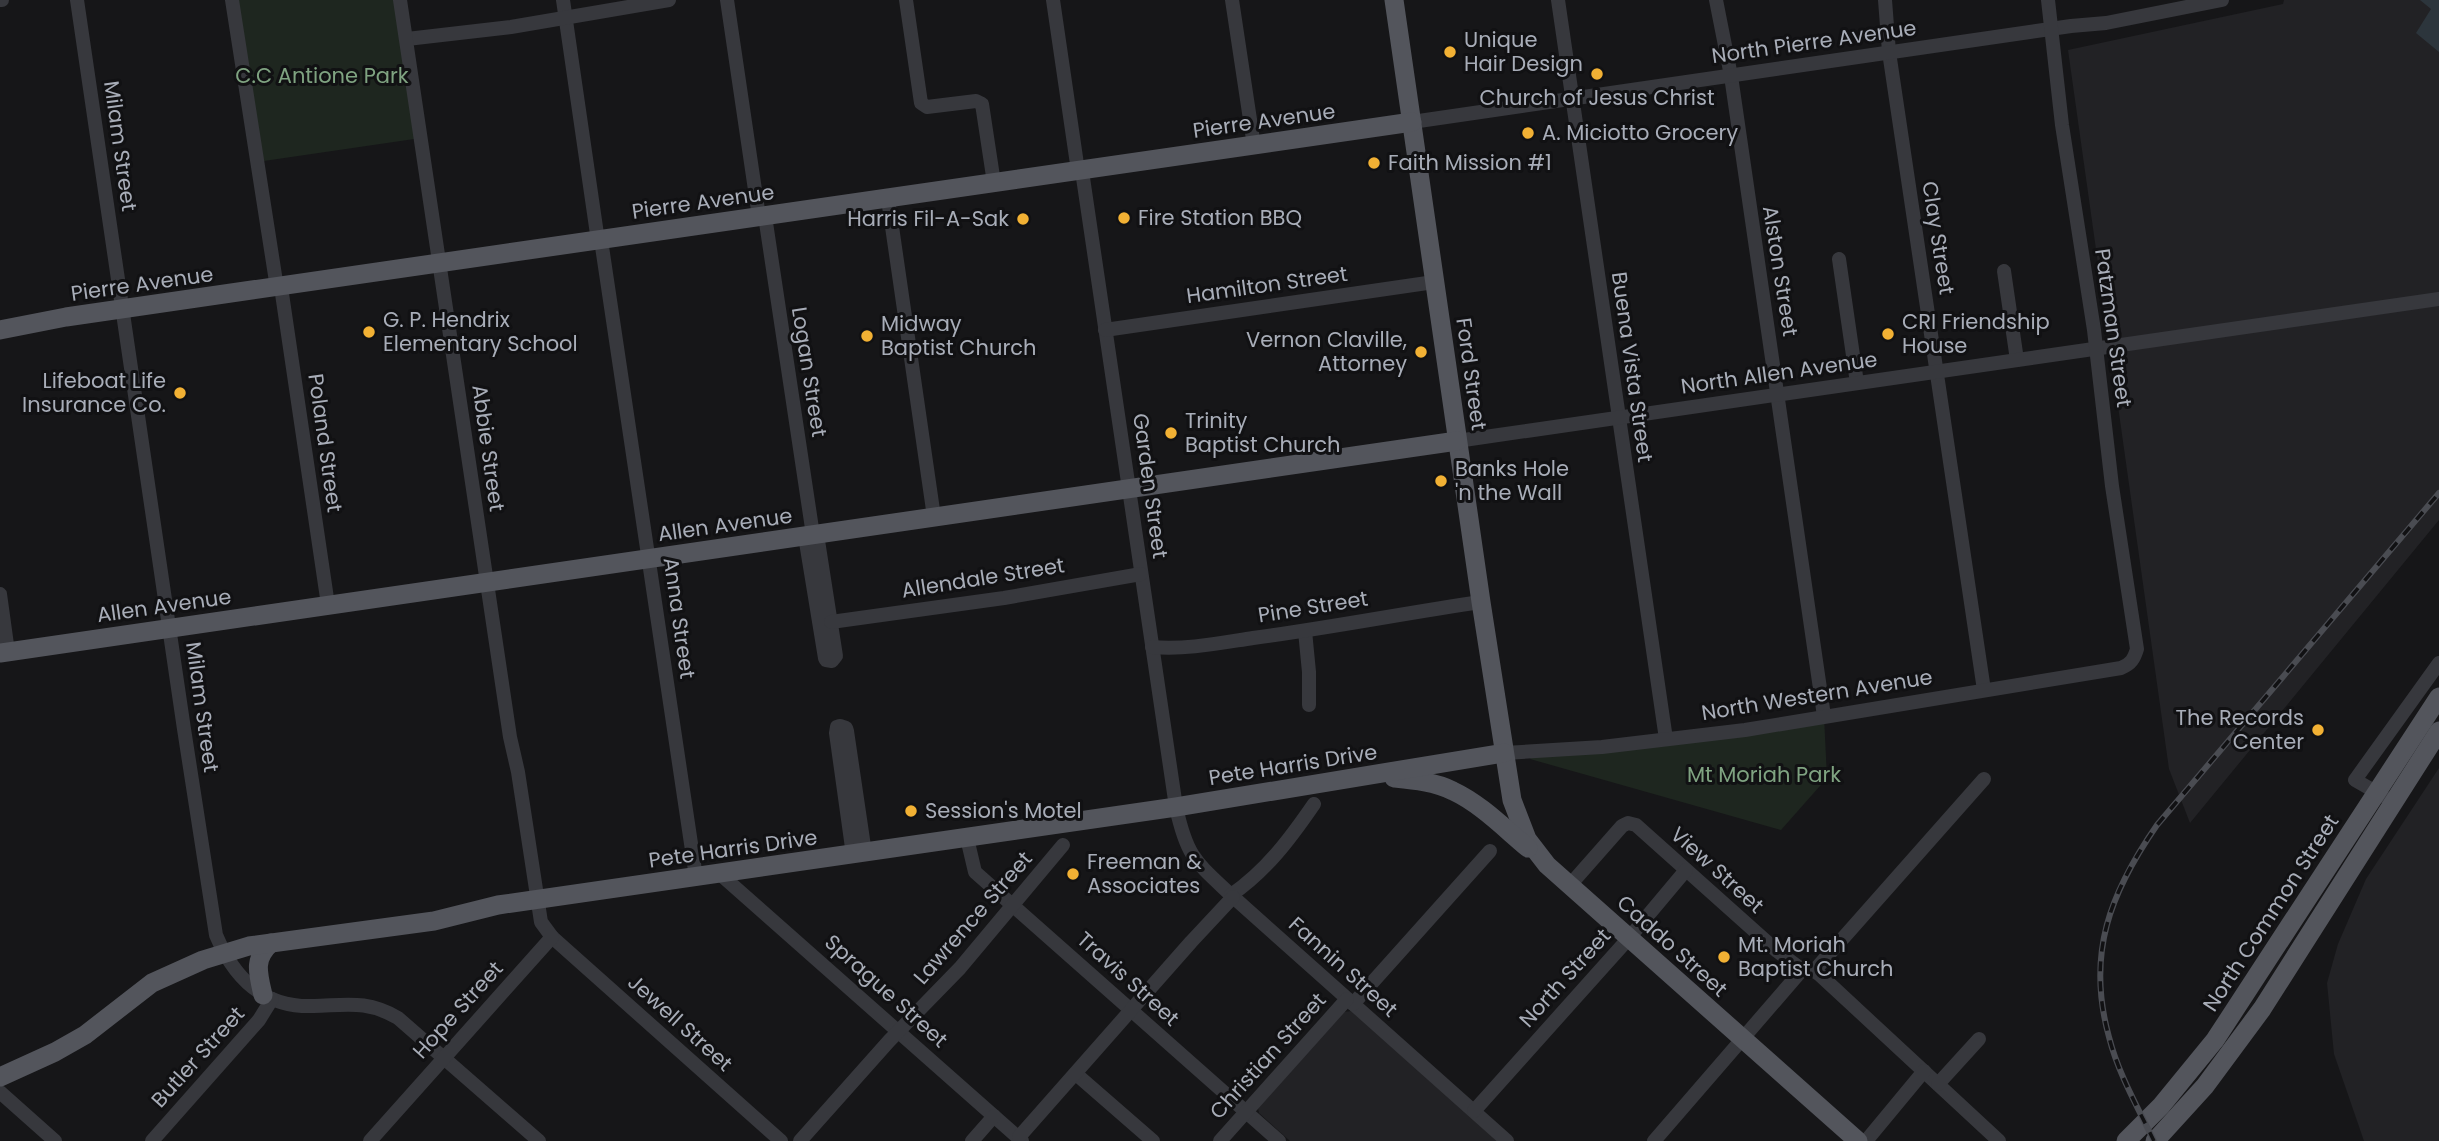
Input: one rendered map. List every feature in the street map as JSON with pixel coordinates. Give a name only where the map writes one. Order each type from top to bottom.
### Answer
[{"type":"main road","name":"Ford Street","points":[[1394,0],[1504,753]]},
{"type":"main road","name":"Pierre Avenue","points":[[0,330],[123,309],[1412,122]]},
{"type":"main road","name":"Allen Avenue","points":[[4,652],[1457,441]]},
{"type":"main road","name":"North Common Street","points":[[2155,1141],[2205,1086],[2262,1009],[2439,697]]},
{"type":"main road","name":"North Common Street","points":[[2126,1141],[2161,1106],[2216,1040],[2384,797],[2439,731]]},
{"type":"main road","name":"Pete Harris Drive","points":[[0,1077],[85,1035],[133,996],[166,975],[224,953],[271,943],[434,921],[498,905],[1176,807],[1504,753]]},
{"type":"main road","name":"Caddo Street","points":[[1504,753],[1518,821],[1527,839],[1548,865],[1858,1141]]},
{"type":"main road","points":[[1368,776],[1421,781],[1453,791],[1479,808],[1548,865]]},
{"type":"main road","points":[[268,997],[257,971],[260,952],[271,943]]},
{"type":"street","name":"Milam Street","points":[[77,0],[213,922],[224,953],[240,978],[268,997],[306,1007],[351,1003],[373,1007],[398,1018],[539,1141]]},
{"type":"street","name":"Poland Street","points":[[232,0],[328,606]]},
{"type":"street","name":"Abbie Street","points":[[400,0],[487,583],[538,901]]},
{"type":"street","name":"Anna Street","points":[[563,0],[696,877]]},
{"type":"street","points":[[407,40],[669,0]]},
{"type":"street","name":"Logan Street","points":[[727,0],[812,535],[825,658],[832,662],[836,656],[831,622],[812,535]]},
{"type":"street","points":[[906,0],[921,103],[927,107],[976,101],[982,104],[994,183]]},
{"type":"street","name":"Garden Street","points":[[1053,0],[1176,807]]},
{"type":"street","points":[[1232,0],[1254,146]]},
{"type":"street","name":"Buena Vista Street","points":[[1558,0],[1665,739]]},
{"type":"street","name":"Alston Street","points":[[1716,0],[1731,76],[1824,716]]},
{"type":"street","name":"Clay Street","points":[[1885,0],[1889,52],[1984,690]]},
{"type":"street","name":"Patzman Street","points":[[2048,0],[2112,486],[2137,649],[2132,661]]},
{"type":"street","name":"North Pierre Avenue","points":[[1412,122],[2106,23],[2222,0]]},
{"type":"street","points":[[888,199],[934,517]]},
{"type":"street","points":[[1839,259],[1857,383]]},
{"type":"street","points":[[2004,271],[2017,360]]},
{"type":"street","name":"Hamilton Street","points":[[1105,330],[1434,282]]},
{"type":"street","name":"North Allen Avenue","points":[[1457,441],[2439,299]]},
{"type":"street","name":"Allendale Street","points":[[831,622],[1004,598],[1141,574]]},
{"type":"street","points":[[0,594],[4,652]]},
{"type":"street","name":"Pine Street","points":[[1152,647],[1188,647],[1305,631],[1352,621],[1481,602]]},
{"type":"street","points":[[1305,631],[1310,672],[1309,705]]},
{"type":"street","name":"North Western Avenue","points":[[1504,753],[1602,747],[1756,729],[2121,668],[2132,661]]},
{"type":"street","points":[[2384,797],[2355,780],[2439,663]]},
{"type":"street","points":[[840,726],[847,731],[859,854],[835,733],[840,726]]},
{"type":"street","points":[[1654,1141],[1984,779]]},
{"type":"street","points":[[1021,1139],[1232,896],[1280,851],[1314,804]]},
{"type":"street","name":"Fannin Street","points":[[1176,807],[1182,836],[1195,860],[1507,1141]]},
{"type":"street","name":"View Street","points":[[1570,885],[1622,826],[1628,823],[1636,825],[1752,929],[1808,971],[1924,1071],[1999,1141]]},
{"type":"street","name":"Travis Street","points":[[967,838],[975,872],[1279,1141]]},
{"type":"street","name":"Lawrence Street","points":[[800,1141],[899,1031],[933,999],[1063,845]]},
{"type":"street","name":"Christian Street","points":[[1220,1141],[1490,851]]},
{"type":"street","name":"North Street","points":[[1474,1111],[1629,938],[1686,870]]},
{"type":"street","name":"Sprague Street","points":[[720,874],[1021,1139]]},
{"type":"street","points":[[538,901],[541,922],[552,937]]},
{"type":"street","name":"Hope Street","points":[[370,1141],[552,937]]},
{"type":"street","name":"Jewell Street","points":[[552,937],[781,1141]]},
{"type":"street","name":"Butler Street","points":[[152,1141],[259,1020],[268,997]]},
{"type":"street","points":[[1938,1084],[1979,1039]]},
{"type":"street","points":[[1866,1141],[1924,1071]]},
{"type":"street","points":[[1076,1074],[1153,1141]]},
{"type":"street","points":[[0,1092],[55,1141]]},
{"type":"street","points":[[972,1141],[994,1116]]},
{"type":"shaded area","points":[[2284,0],[2439,0],[2439,520],[2190,823],[2169,769],[2068,50],[2283,4]]},
{"type":"shaded area","points":[[2420,0],[2439,0],[2439,52],[2416,33],[2431,9]]},
{"type":"shaded area","points":[[2439,768],[2439,1141],[2364,1141],[2334,1054],[2327,983],[2338,944],[2366,879]]},
{"type":"shaded area","points":[[1351,1011],[1498,1141],[1290,1141],[1259,1113],[1258,1108],[1344,1012]]},
{"type":"green space","name":"C.C Antione Park","points":[[233,0],[401,0],[421,138],[257,162]]},
{"type":"green space","name":"Mt Moriah Park","points":[[1824,716],[1827,778],[1781,830],[1530,759],[1535,751]]},
{"type":"railway","points":[[2154,1141],[2118,1064],[2103,1007],[2100,978],[2102,951],[2115,900],[2126,875],[2157,825],[2439,493]]},
{"type":"place","name":"Unique Hair Design","points":[[1450,52]]},
{"type":"place","name":"Church of Jesus Christ","points":[[1597,74]]},
{"type":"place","name":"A. Miciotto Grocery","points":[[1528,133]]},
{"type":"place","name":"Faith Mission #1","points":[[1374,163]]},
{"type":"place","name":"Fire Station BBQ","points":[[1124,218]]},
{"type":"place","name":"Harris Fil-A-Sak","points":[[1023,219]]},
{"type":"place","name":"G. P. Hendrix Elementary School","points":[[369,332]]},
{"type":"place","name":"CRI Friendship House","points":[[1888,334]]},
{"type":"place","name":"Midway Baptist Church","points":[[867,336]]},
{"type":"place","name":"Vernon Claville, Attorney","points":[[1421,352]]},
{"type":"place","name":"Lifeboat Life Insurance Co.","points":[[180,393]]},
{"type":"place","name":"Trinity Baptist Church","points":[[1171,433]]},
{"type":"place","name":"Banks Hole 'n the Wall","points":[[1441,481]]},
{"type":"place","name":"The Records Center","points":[[2318,730]]},
{"type":"place","name":"Session's Motel","points":[[911,811]]},
{"type":"place","name":"Freeman & Associates","points":[[1073,874]]},
{"type":"place","name":"Mt. Moriah Baptist Church","points":[[1724,957]]}]
